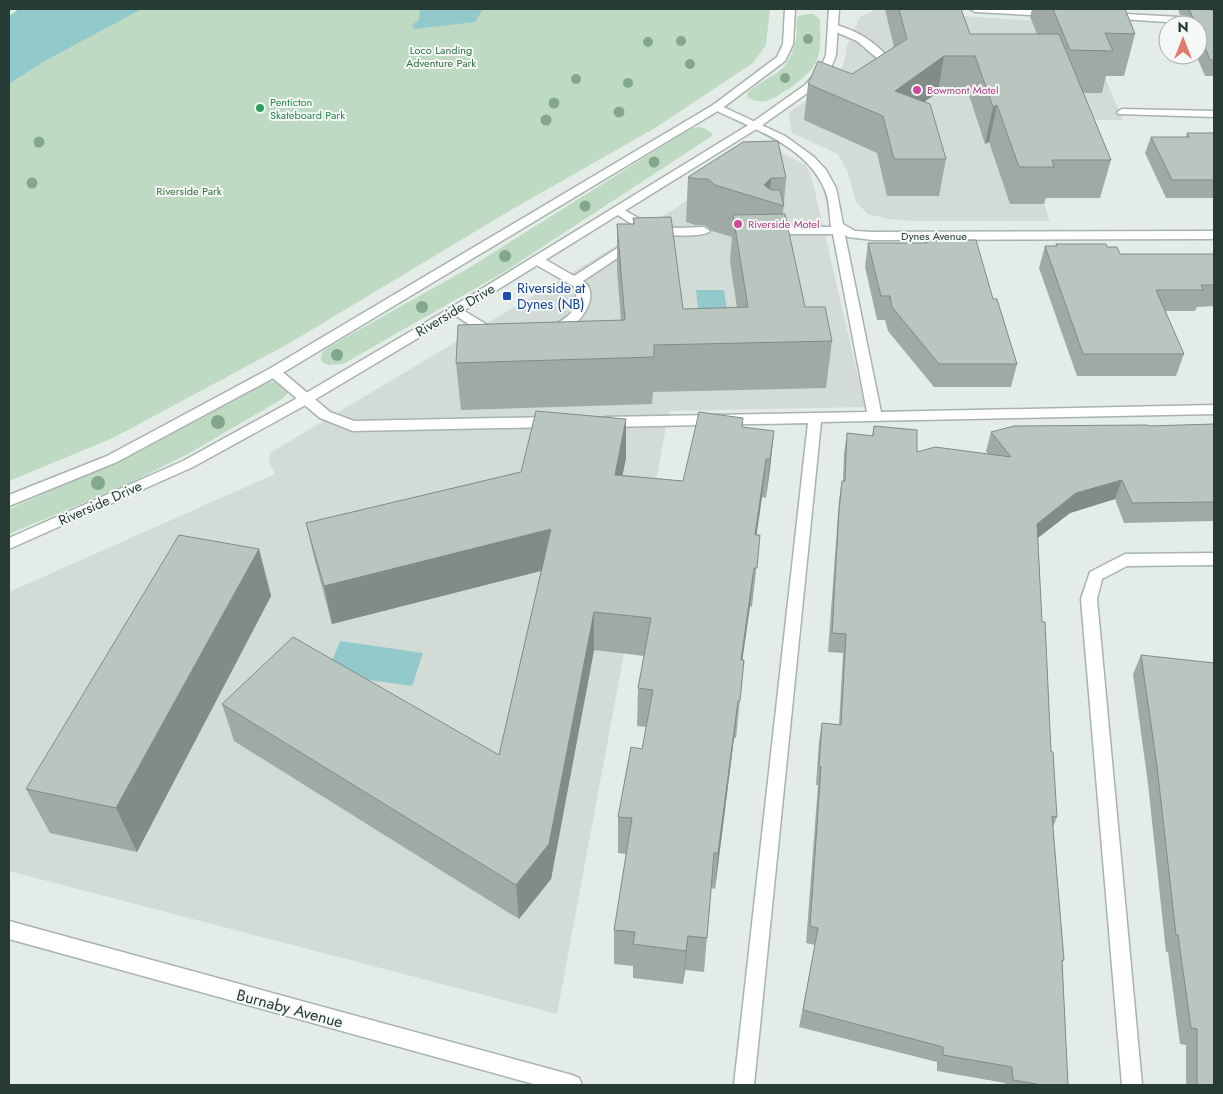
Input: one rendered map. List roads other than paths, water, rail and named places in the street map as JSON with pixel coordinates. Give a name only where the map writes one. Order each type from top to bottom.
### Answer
[{"type":"street","points":[[9,500],[112,459],[274,372],[717,107],[781,59],[788,44],[790,9]]},
{"type":"street","name":"Riverside Drive","points":[[9,544],[188,464],[306,400],[754,126],[812,84],[826,68],[831,55],[834,9]]},
{"type":"street","points":[[974,9],[1059,14]]},
{"type":"street","points":[[1098,16],[1214,22]]},
{"type":"street","points":[[833,27],[853,34],[869,43],[883,58],[883,69],[870,79]]},
{"type":"street","points":[[812,84],[828,83]]},
{"type":"street","points":[[717,107],[798,147],[816,165],[830,188],[875,416]]},
{"type":"street","points":[[1122,112],[1214,114]]},
{"type":"street","points":[[617,210],[648,228],[676,232],[704,231]]},
{"type":"street","points":[[768,230],[838,228]]},
{"type":"street","name":"Dynes Avenue","points":[[838,228],[852,234],[873,236],[1214,235]]},
{"type":"street","points":[[574,281],[653,229]]},
{"type":"street","points":[[537,260],[581,285],[585,298],[580,314],[544,338]]},
{"type":"street","points":[[456,310],[486,331],[501,339],[510,340]]},
{"type":"street","points":[[274,372],[325,416],[354,426],[570,422]]},
{"type":"street","points":[[589,422],[1214,410]]},
{"type":"street","points":[[744,1085],[815,418]]},
{"type":"street","points":[[1132,1085],[1089,599],[1095,576],[1126,560],[1214,560]]},
{"type":"street","name":"Burnaby Avenue","points":[[9,930],[572,1085]]},
{"type":"water","points":[[19,9],[142,9],[45,61],[9,84],[9,16]]},
{"type":"water","points":[[420,9],[483,9],[475,22],[414,29],[412,25],[419,20]]},
{"type":"water","points":[[696,290],[724,290],[729,324],[700,325]]},
{"type":"water","points":[[340,641],[423,653],[412,686],[327,674]]},
{"type":"place","name":"Bowmont Motel","points":[[917,90]]},
{"type":"place","name":"Penticton Skateboard Park","points":[[260,108]]},
{"type":"place","name":"Riverside Motel","points":[[738,224]]},
{"type":"place","name":"Riverside at Dynes (NB)","points":[[507,296]]},
{"type":"park label","name":"Loco Landing Adventure Park","points":[[441,56]]},
{"type":"park label","name":"Riverside Park","points":[[189,191]]}]
